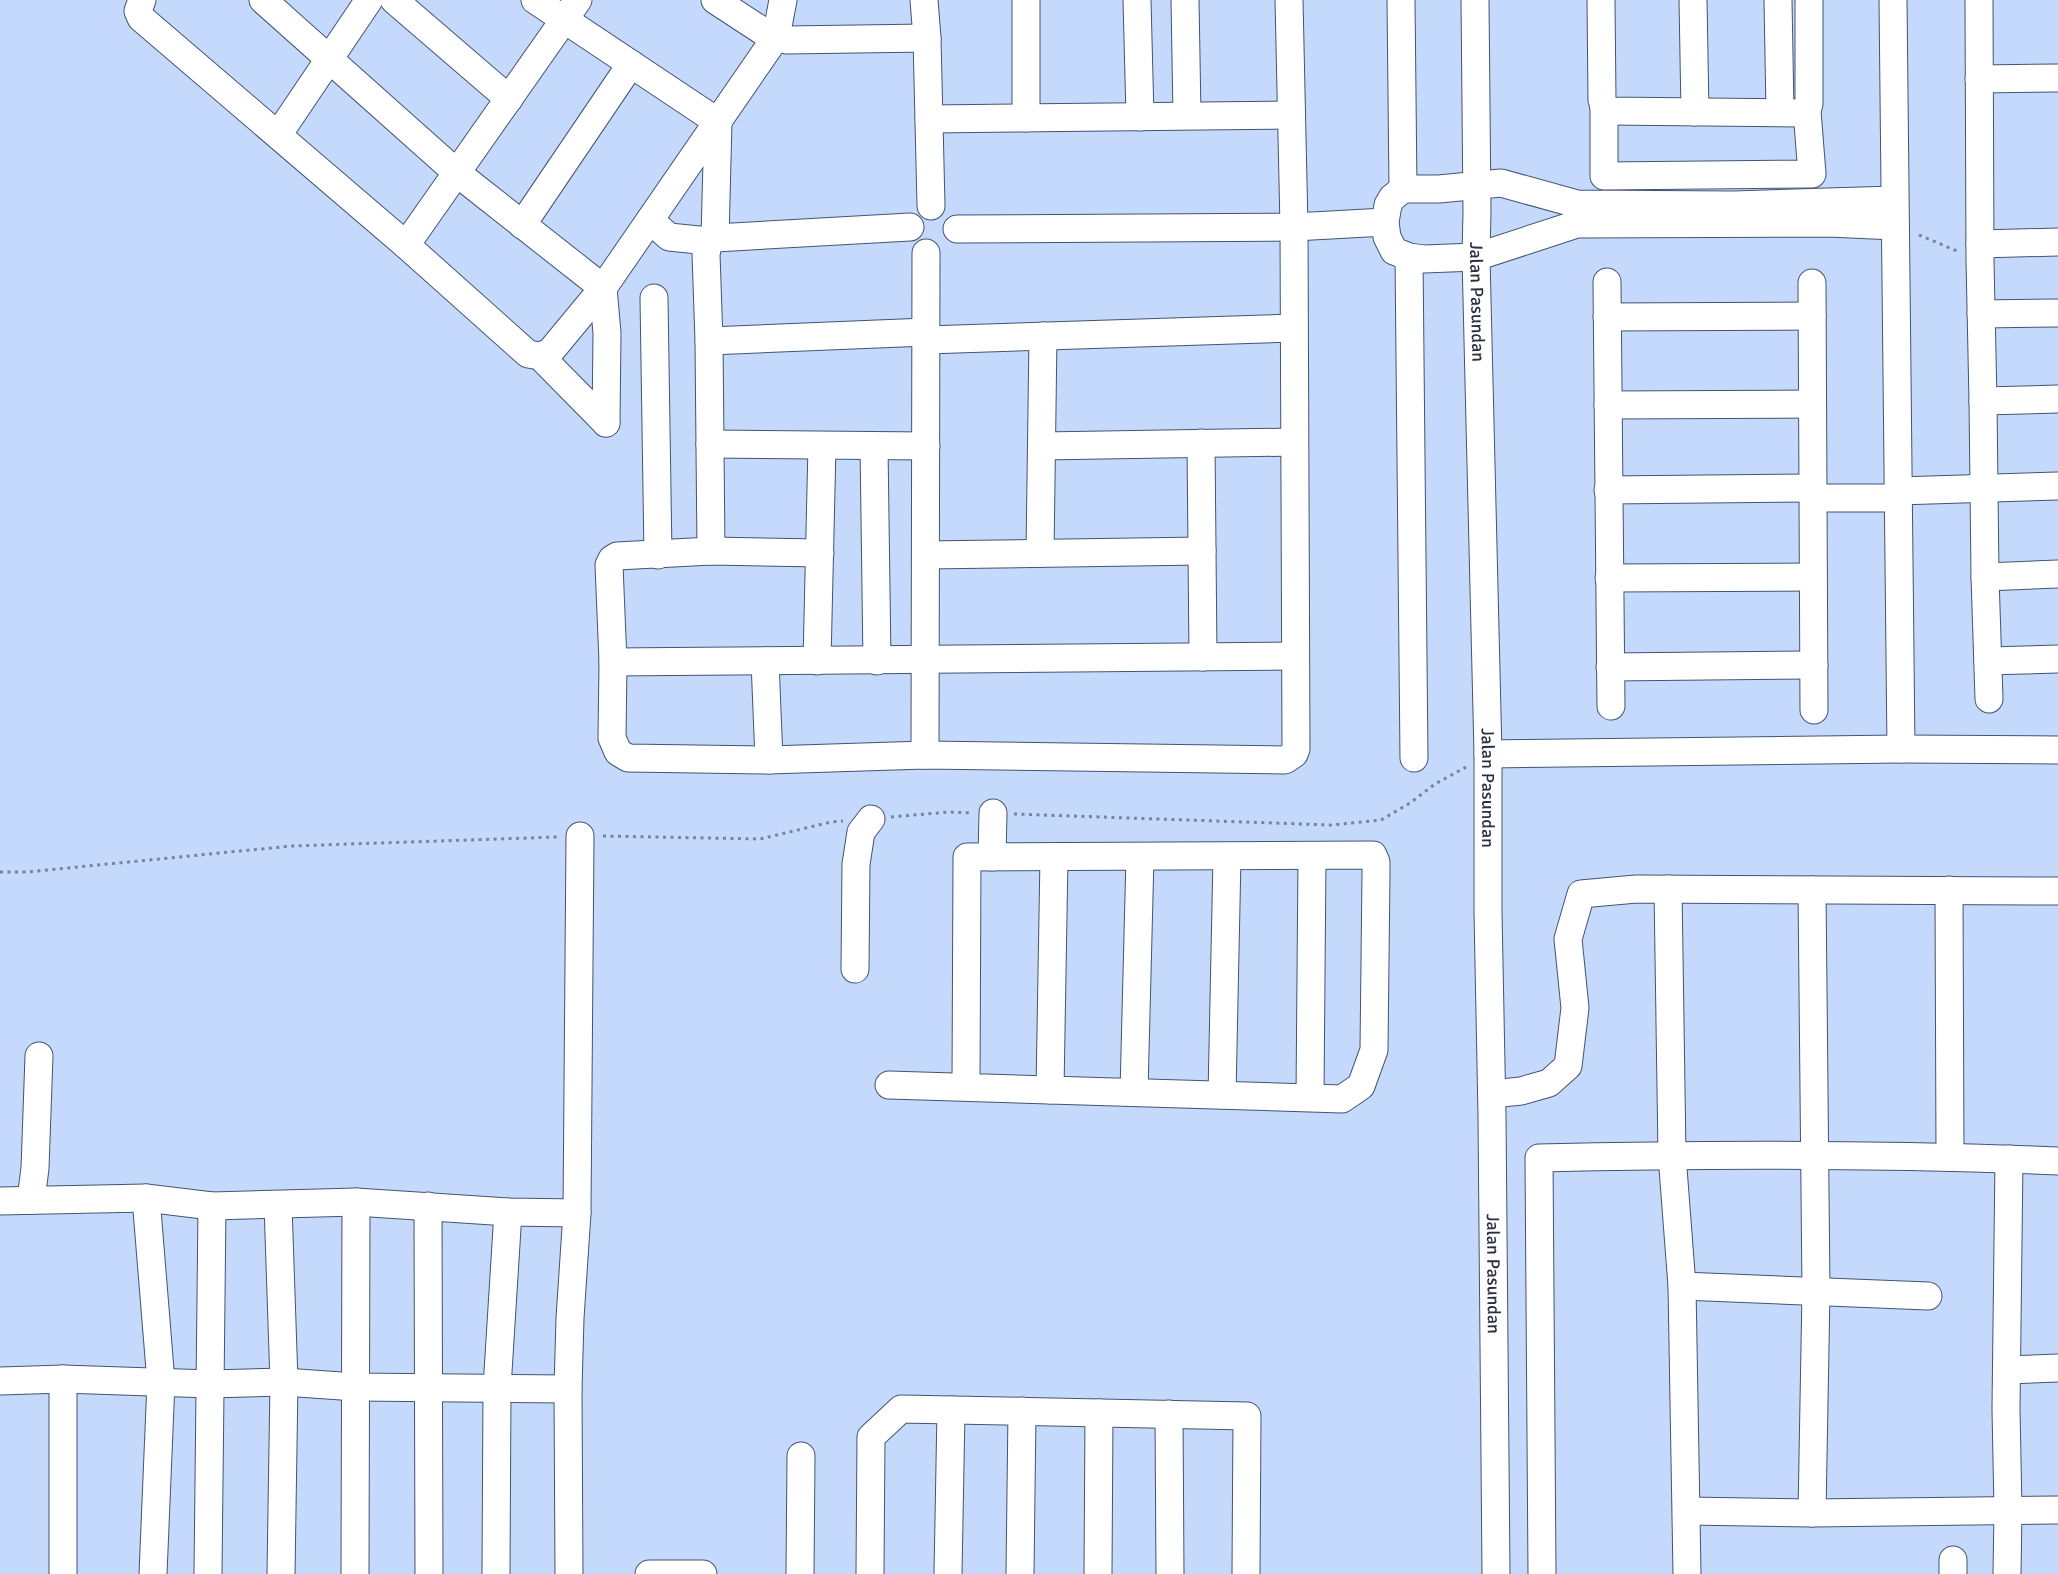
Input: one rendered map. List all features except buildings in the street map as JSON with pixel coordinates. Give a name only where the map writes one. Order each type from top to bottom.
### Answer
[{"type":"street","points":[[142,0],[138,11],[141,18],[406,245],[528,354],[540,356],[550,352],[603,288],[718,122],[776,37],[783,0]]},
{"type":"street","points":[[278,135],[369,0]]},
{"type":"street","points":[[394,0],[508,99]]},
{"type":"street","points":[[535,0],[571,10],[631,64],[718,122]]},
{"type":"street","points":[[715,0],[767,34],[776,37],[794,40],[927,38]]},
{"type":"street","points":[[924,0],[931,206]]},
{"type":"street","points":[[1026,0],[1026,118]]},
{"type":"street","points":[[1137,0],[1140,117]]},
{"type":"street","points":[[1185,0],[1187,115]]},
{"type":"street","points":[[820,553],[711,550],[616,556],[612,559],[609,565],[613,662],[612,738],[618,752],[623,757],[769,760],[925,755],[1285,760],[1294,754],[1296,749],[1294,227],[1289,0]]},
{"type":"street","points":[[1401,0],[1403,189]]},
{"type":"street","name":"Jalan Pasundan","points":[[1475,0],[1476,257],[1488,754],[1496,1574]]},
{"type":"street","points":[[1601,0],[1604,176],[1812,174],[1807,111],[1809,104],[1809,0]]},
{"type":"street","points":[[1693,0],[1695,112]]},
{"type":"street","points":[[1778,0],[1780,112]]},
{"type":"street","points":[[1893,0],[1902,749]]},
{"type":"street","points":[[1979,0],[1980,252],[1989,699]]},
{"type":"street","points":[[266,1],[457,173],[603,288],[607,333],[606,423],[540,356]]},
{"type":"street","points":[[406,245],[571,10]]},
{"type":"street","points":[[522,225],[631,64]]},
{"type":"street","points":[[1978,79],[2058,78]]},
{"type":"street","points":[[1604,107],[1608,111],[1802,113],[1807,111]]},
{"type":"street","points":[[929,119],[1290,115]]},
{"type":"street","points":[[711,550],[706,254],[712,240],[718,122]]},
{"type":"street","points":[[1501,183],[1577,204],[1734,205],[1895,213],[1829,223],[1577,224],[1476,257],[1409,257],[1394,250],[1387,237],[1385,222],[1388,205],[1392,198],[1403,189],[1439,189],[1501,183]]},
{"type":"street","points":[[931,206],[945,210],[953,218],[957,229],[955,240],[948,249],[938,254],[927,253],[917,248],[911,238],[910,226],[915,216],[923,209],[931,206]]},
{"type":"street","points":[[650,220],[669,237],[712,240],[910,226]]},
{"type":"street","points":[[957,229],[1294,227],[1385,222]]},
{"type":"street","points":[[1980,252],[2058,242]]},
{"type":"street","points":[[925,755],[927,253]]},
{"type":"street","points":[[1409,257],[1414,758]]},
{"type":"street","points":[[1607,282],[1611,706]]},
{"type":"street","points":[[1812,283],[1814,710]]},
{"type":"street","points":[[654,298],[658,555]]},
{"type":"street","points":[[1981,314],[2058,313]]},
{"type":"street","points":[[1607,317],[1812,316]]},
{"type":"street","points":[[709,341],[1042,336],[1294,328]]},
{"type":"street","points":[[1040,554],[1042,336]]},
{"type":"street","points":[[1983,401],[2058,399]]},
{"type":"street","points":[[1608,405],[1812,404]]},
{"type":"street","points":[[1042,446],[1294,442]]},
{"type":"street","points":[[1201,443],[1203,657]]},
{"type":"street","points":[[710,444],[926,446]]},
{"type":"street","points":[[817,661],[822,446]]},
{"type":"street","points":[[874,446],[878,660]]},
{"type":"street","points":[[1608,490],[2058,486]]},
{"type":"street","points":[[926,555],[1202,551]]},
{"type":"street","points":[[1985,577],[2058,574]]},
{"type":"street","points":[[1609,578],[1813,577]]},
{"type":"street","points":[[613,662],[1295,656]]},
{"type":"street","points":[[1988,661],[2058,659]]},
{"type":"street","points":[[765,661],[769,760]]},
{"type":"street","points":[[1610,667],[1814,665]]},
{"type":"street","points":[[1488,754],[1902,749],[2058,750]]},
{"type":"street","points":[[992,857],[993,813]]},
{"type":"street","points":[[855,969],[856,864],[861,832],[871,819]]},
{"type":"street","points":[[569,1574],[568,1389],[577,1213],[580,836]]},
{"type":"street","points":[[889,1085],[1310,1097],[1342,1100],[1361,1086],[1374,1050],[1376,862],[1373,855],[966,857],[966,1087]]},
{"type":"street","points":[[1050,1090],[1054,857]]},
{"type":"street","points":[[1134,1092],[1140,857]]},
{"type":"street","points":[[1222,1095],[1227,857]]},
{"type":"street","points":[[1310,1097],[1312,857]]},
{"type":"street","points":[[1492,1094],[1521,1091],[1549,1083],[1568,1065],[1575,1008],[1568,939],[1581,894],[1668,889],[2058,891]]},
{"type":"street","points":[[1668,889],[1672,1155],[1682,1286],[1688,1511],[1687,1574]]},
{"type":"street","points":[[1812,890],[1816,1291],[1812,1513]]},
{"type":"street","points":[[1949,890],[1950,1157]]},
{"type":"street","points":[[32,1200],[39,1056]]},
{"type":"street","points":[[1542,1574],[1539,1158],[1815,1155],[2058,1161]]},
{"type":"street","points":[[2007,1574],[2009,1159]]},
{"type":"street","points":[[0,1201],[147,1198],[212,1206],[356,1202],[508,1212],[577,1213]]},
{"type":"street","points":[[147,1198],[160,1382],[153,1574]]},
{"type":"street","points":[[355,1574],[356,1202]]},
{"type":"street","points":[[278,1205],[284,1382],[281,1574]]},
{"type":"street","points":[[208,1574],[212,1206]]},
{"type":"street","points":[[428,1206],[429,1574]]},
{"type":"street","points":[[496,1574],[496,1388],[508,1212]]},
{"type":"street","points":[[1682,1286],[1928,1296]]},
{"type":"street","points":[[2007,1370],[2058,1368]]},
{"type":"street","points":[[0,1381],[63,1379],[210,1384],[284,1382],[356,1387],[568,1389]]},
{"type":"street","points":[[63,1379],[63,1574]]},
{"type":"street","points":[[870,1574],[871,1437],[901,1409],[1247,1416],[1246,1574]]},
{"type":"street","points":[[948,1574],[951,1410]]},
{"type":"street","points":[[1020,1574],[1022,1411]]},
{"type":"street","points":[[1098,1574],[1099,1413]]},
{"type":"street","points":[[1169,1414],[1170,1574]]},
{"type":"street","points":[[800,1574],[801,1456]]},
{"type":"street","points":[[1688,1511],[1812,1513],[2058,1510]]},
{"type":"street","points":[[649,1574],[703,1574]]},
{"type":"path","points":[[1895,213],[1980,252]]},
{"type":"path","points":[[0,872],[27,872],[291,846],[580,836],[760,839],[831,822],[949,812],[1331,825],[1381,820],[1410,803],[1435,784],[1488,754]]}]
